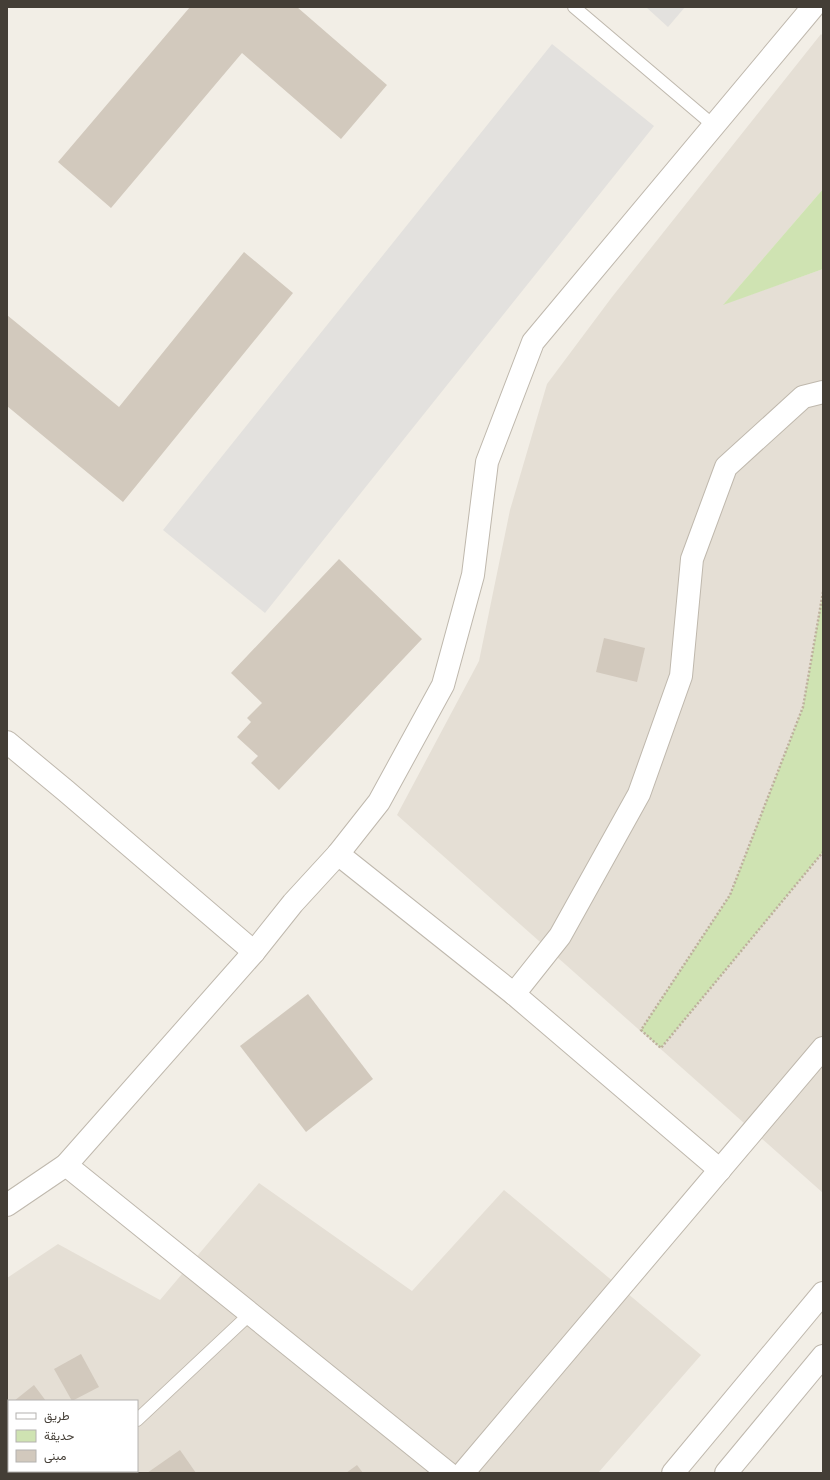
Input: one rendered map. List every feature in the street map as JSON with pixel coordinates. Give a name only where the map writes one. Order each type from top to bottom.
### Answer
[{"type":"street","points":[[7,1205],[66,1166],[254,952],[293,903],[338,854],[379,802],[443,685],[472,575],[487,462],[533,342],[813,7]]},
{"type":"street","points":[[514,994],[560,936],[639,794],[681,676],[692,560],[726,467],[803,397],[823,392]]},
{"type":"street","points":[[7,742],[254,952]]},
{"type":"street","points":[[338,854],[514,994],[720,1170]]},
{"type":"street","points":[[463,1473],[823,1048]]},
{"type":"street","points":[[66,1166],[448,1473]]},
{"type":"street","points":[[673,1473],[823,1293]]},
{"type":"street","points":[[726,1473],[823,1356]]},
{"type":"lane","points":[[574,7],[713,126]]},
{"type":"lane","points":[[138,1419],[250,1314]]},
{"type":"path","points":[[823,592],[802,707],[730,895],[641,1030],[661,1048],[823,852]]},
{"type":"shaded area","points":[[646,7],[685,7],[668,27]]},
{"type":"shaded area","points":[[821,34],[823,36],[823,189],[724,304],[823,269],[823,1193],[397,815],[479,661],[510,510],[547,384],[612,297]]},
{"type":"shaded area","points":[[552,44],[654,126],[265,613],[163,530]]},
{"type":"shaded area","points":[[259,1183],[412,1291],[504,1190],[701,1355],[598,1473],[7,1473],[7,1278],[58,1244],[160,1300]]},
{"type":"green space","points":[[823,189],[823,269],[723,305]]},
{"type":"green space","points":[[823,592],[823,852],[661,1048],[641,1030],[730,895],[803,707]]},
{"type":"building","points":[[190,7],[297,7],[387,85],[341,139],[242,53],[111,208],[58,162]]},
{"type":"building","points":[[244,252],[293,293],[123,502],[7,406],[7,315],[119,407]]},
{"type":"building","points":[[339,559],[422,639],[279,790],[251,763],[258,756],[237,737],[251,722],[247,718],[262,703],[231,673]]},
{"type":"building","points":[[604,638],[645,648],[637,682],[596,672]]},
{"type":"building","points":[[308,994],[373,1079],[306,1132],[240,1046]]},
{"type":"building","points":[[81,1354],[99,1387],[71,1400],[54,1369]]},
{"type":"building","points":[[34,1385],[45,1400],[15,1400]]},
{"type":"building","points":[[180,1450],[196,1473],[147,1473]]},
{"type":"building","points":[[357,1465],[363,1473],[346,1473]]}]
